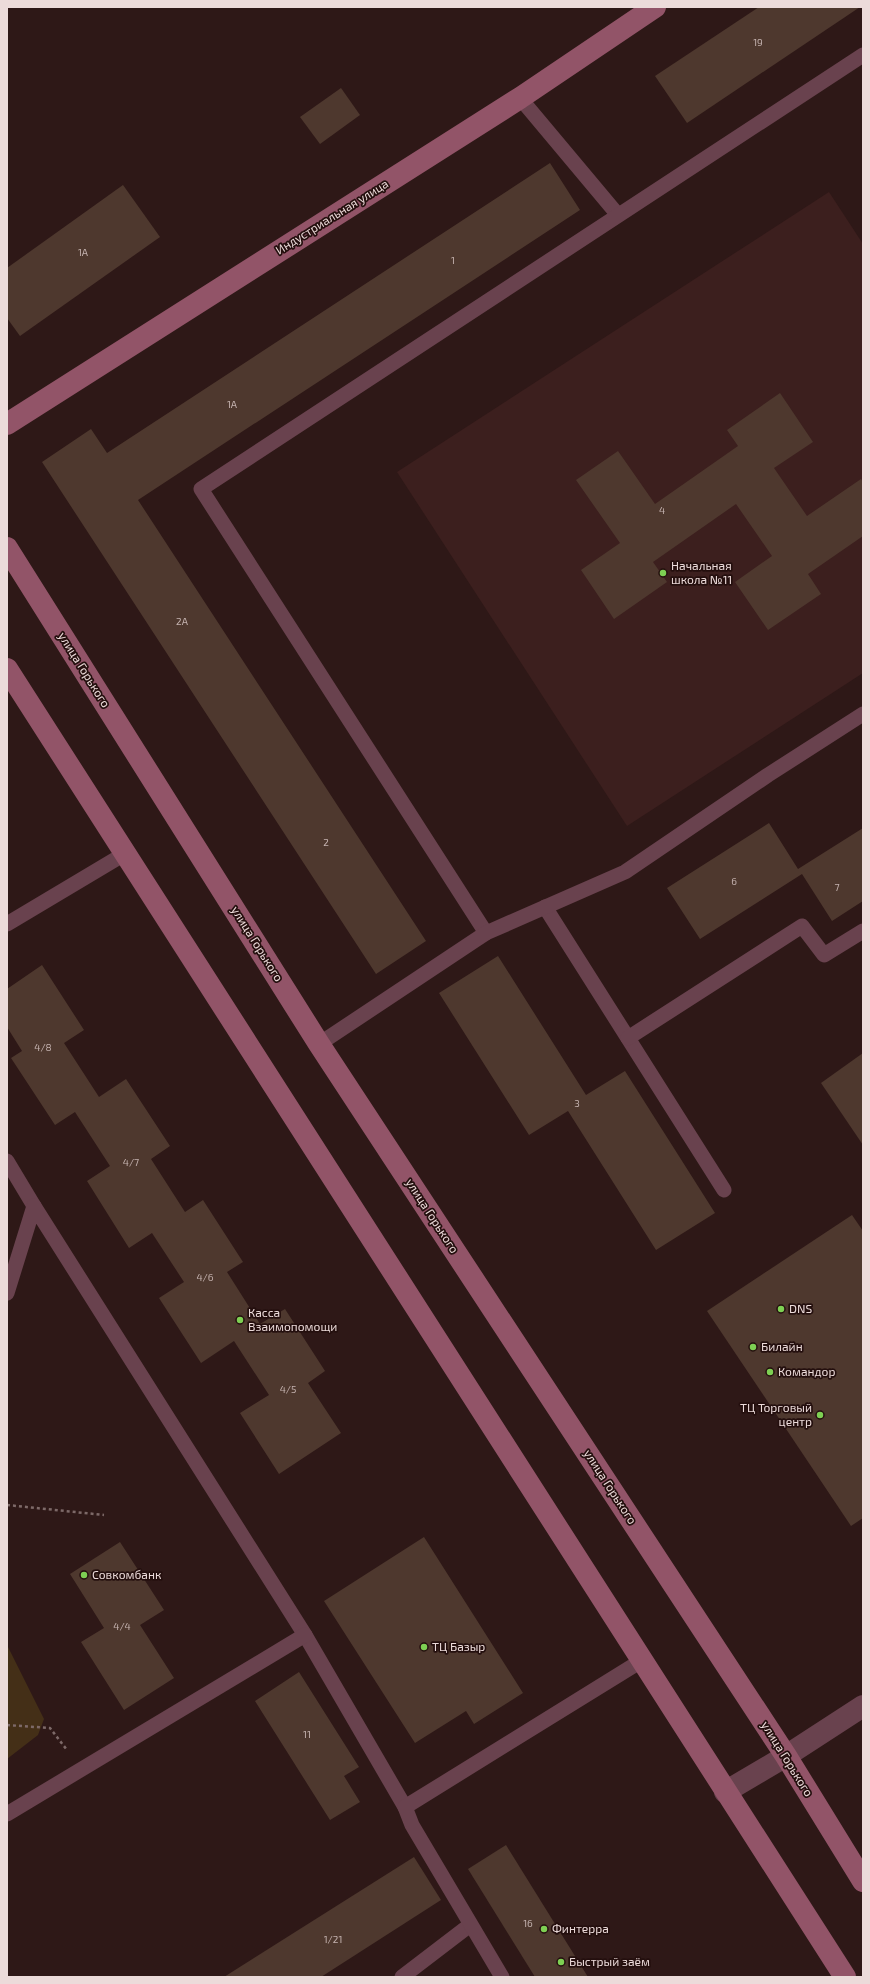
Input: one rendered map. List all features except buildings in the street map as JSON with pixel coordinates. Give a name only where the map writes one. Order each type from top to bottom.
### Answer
[{"type":"main road","name":"Индустриальная улица","points":[[7,424],[520,98],[655,7]]},
{"type":"main road","name":"улица Горького","points":[[7,548],[319,1044],[786,1756],[863,1881]]},
{"type":"main road","points":[[7,669],[641,1661],[845,1977]]},
{"type":"street","points":[[725,1792],[786,1756],[863,1706]]},
{"type":"lane","points":[[486,933],[201,489],[618,214],[863,55]]},
{"type":"lane","points":[[520,98],[618,214]]},
{"type":"lane","points":[[319,1044],[486,933],[625,872],[768,775],[863,714]]},
{"type":"lane","points":[[7,924],[126,853]]},
{"type":"lane","points":[[545,908],[724,1190]]},
{"type":"lane","points":[[628,1038],[802,926],[824,954],[863,931]]},
{"type":"lane","points":[[7,1161],[305,1635],[405,1807],[412,1825],[502,1977]]},
{"type":"lane","points":[[7,1293],[34,1206]]},
{"type":"lane","points":[[7,1814],[305,1635]]},
{"type":"lane","points":[[405,1807],[641,1661]]},
{"type":"lane","points":[[402,1977],[470,1925]]},
{"type":"path","points":[[7,1505],[104,1516]]},
{"type":"path","points":[[7,1725],[50,1728],[81,1769]]},
{"type":"shaded area","name":"Начальная школа №11","points":[[829,192],[863,244],[863,673],[627,826],[397,472]]},
{"type":"shaded area","points":[[7,1645],[44,1719],[38,1735],[7,1759]]},
{"type":"place","name":"Начальная школа №11","points":[[663,573]]},
{"type":"place","name":"DNS","points":[[781,1309]]},
{"type":"place","name":"Касса Взаимопомощи","points":[[240,1320]]},
{"type":"place","name":"Билайн","points":[[753,1347]]},
{"type":"place","name":"Командор","points":[[770,1372]]},
{"type":"place","name":"ТЦ Торговый центр","points":[[820,1415]]},
{"type":"place","name":"Совкомбанк","points":[[84,1575]]},
{"type":"place","name":"ТЦ Базыр","points":[[424,1647]]},
{"type":"place","name":"Финтерра","points":[[544,1929]]},
{"type":"place","name":"Быстрый заём","points":[[561,1962]]}]
